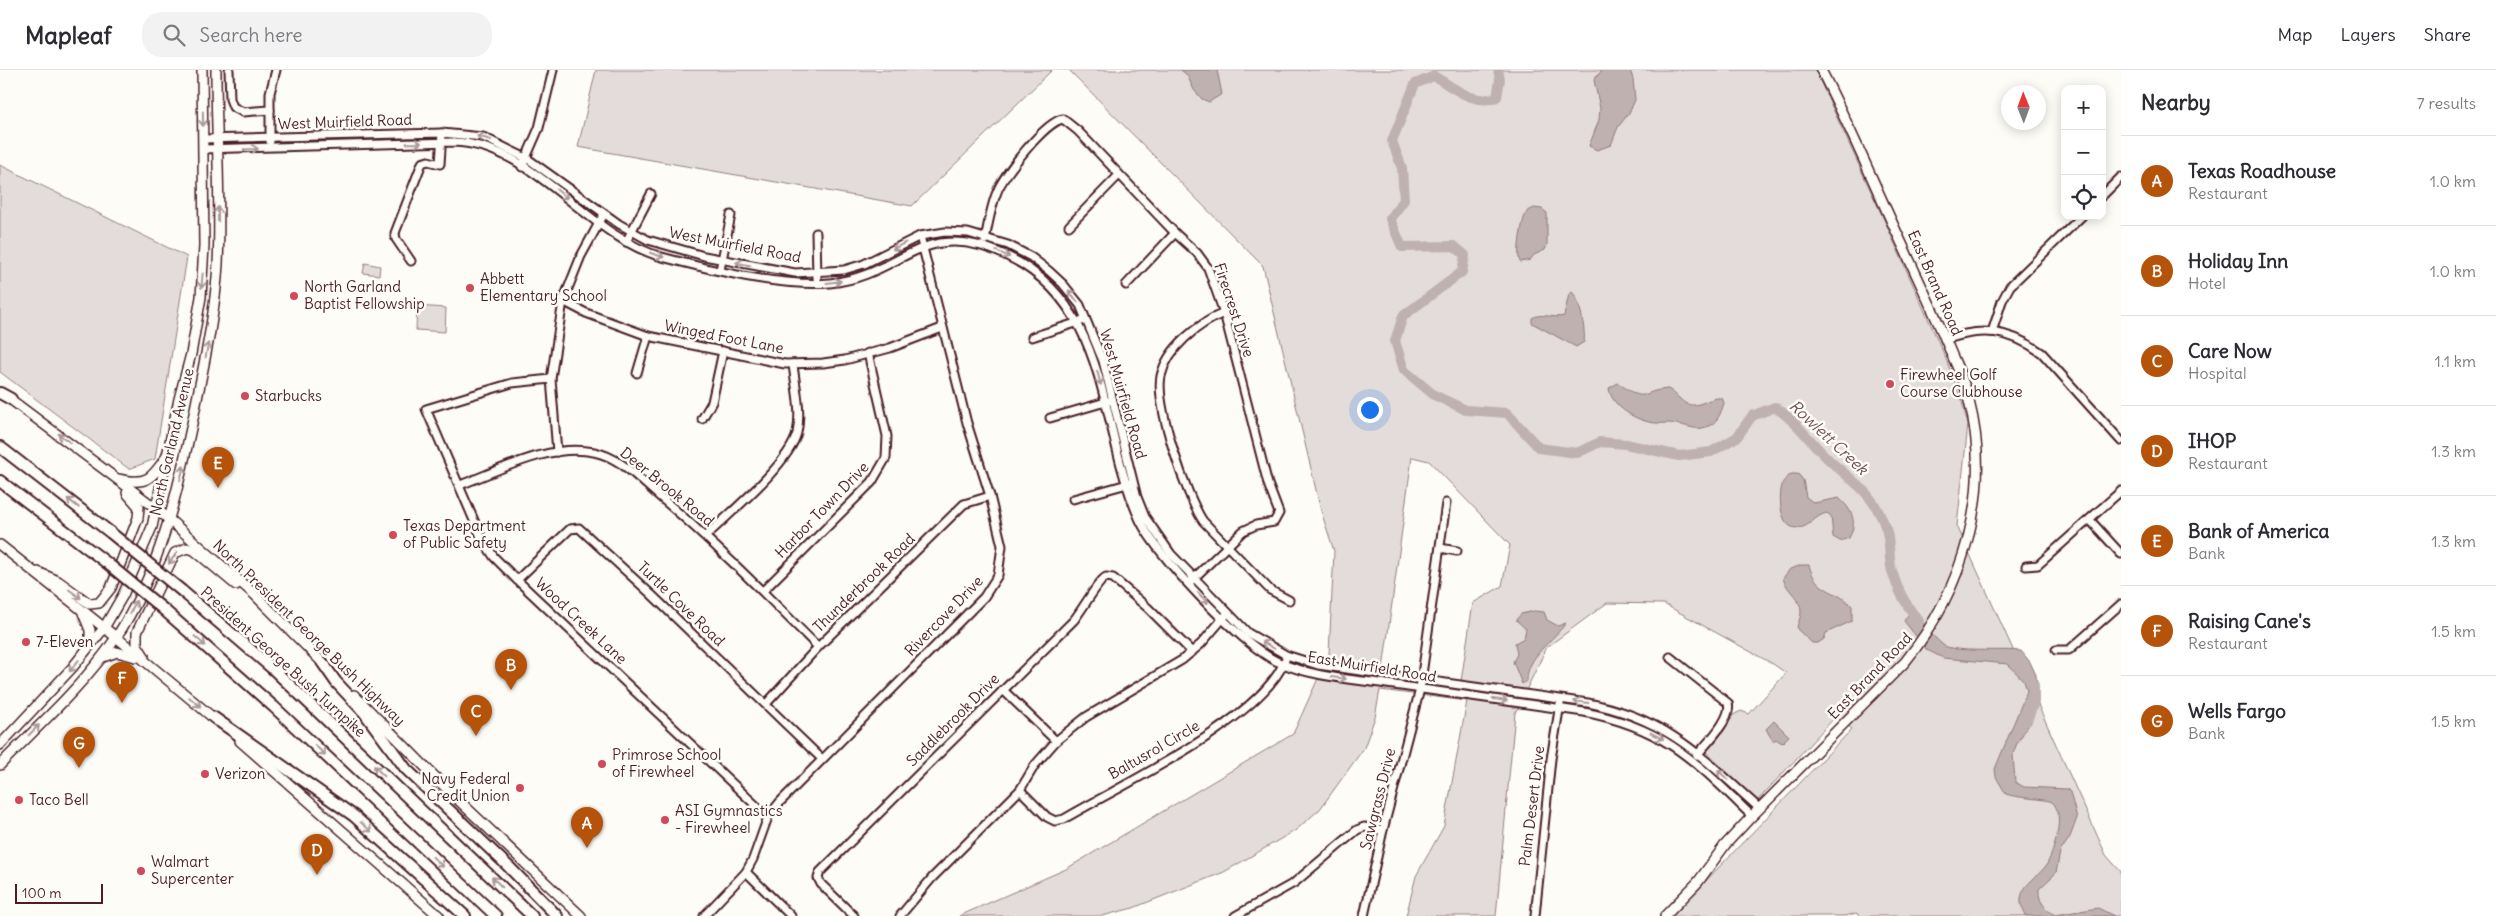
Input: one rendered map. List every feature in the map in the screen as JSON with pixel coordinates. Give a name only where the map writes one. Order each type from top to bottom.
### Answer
[{"type":"highway","points":[[0,392],[11,399]]},
{"type":"highway","name":"President George Bush Turnpike","points":[[0,447],[111,533],[273,669],[532,916]]},
{"type":"highway","points":[[0,481],[107,563],[163,609],[268,702],[496,916]]},
{"type":"highway","points":[[322,662],[336,682],[364,712],[406,769],[508,866],[556,916]]},
{"type":"highway","points":[[213,717],[354,816],[465,916]]},
{"type":"main road","name":"North Garland Avenue","points":[[0,745],[104,628],[134,571],[149,535],[157,509],[179,399],[192,354],[201,297],[204,246],[202,70]]},
{"type":"main road","name":"North Garland Avenue","points":[[0,765],[100,659],[116,637],[147,578],[169,520],[183,468],[213,321],[218,246],[216,70]]},
{"type":"main road","name":"East Brand Road","points":[[1665,916],[1698,882],[1725,844],[1905,662],[1926,636],[1956,578],[1969,538],[1975,502],[1975,428],[1962,377],[1821,70]]},
{"type":"main road","name":"North President George Bush Highway","points":[[11,399],[157,509],[254,594],[453,795],[582,916]]},
{"type":"main road","points":[[117,479],[141,483],[157,471],[169,453]]},
{"type":"main road","points":[[33,571],[45,574],[58,581],[90,604],[99,603],[105,598],[123,560],[138,518],[139,507],[120,486],[117,479]]},
{"type":"main road","points":[[0,545],[151,665],[213,717],[439,916]]},
{"type":"main road","points":[[151,665],[137,645],[136,638],[175,553],[187,548],[194,550],[239,587],[254,594]]},
{"type":"main road","points":[[80,609],[90,630],[90,646]]},
{"type":"main road","points":[[100,659],[110,654],[123,652],[151,665]]},
{"type":"main road","points":[[11,734],[21,743]]},
{"type":"street","points":[[230,70],[230,99],[233,107],[243,112],[270,110]]},
{"type":"street","points":[[270,148],[270,92],[276,70]]},
{"type":"street","points":[[522,167],[528,159],[539,128],[553,70]]},
{"type":"street","name":"Firecrest Drive","points":[[986,237],[997,192],[1004,179],[1049,126],[1063,119],[1078,131],[1175,233],[1197,253],[1208,268],[1224,313],[1268,484],[1277,502],[1279,513],[1274,522],[1256,525],[1243,531],[1226,546]]},
{"type":"street","name":"West Muirfield Road","points":[[203,139],[442,133],[483,137],[528,159],[631,232],[664,246],[783,272],[817,273],[844,270],[864,264],[920,236],[958,232],[986,237],[1031,257],[1049,270],[1073,296],[1087,319],[1101,356],[1109,401],[1130,483],[1144,516],[1152,529],[1191,580]]},
{"type":"street","points":[[411,261],[396,239],[395,233],[422,163],[428,161],[440,164],[442,133]]},
{"type":"street","name":"West Muirfield Road","points":[[203,149],[441,142],[475,144],[503,155],[550,184],[626,242],[665,258],[794,283],[849,280],[871,273],[922,247],[940,242],[954,242],[984,247],[1019,262],[1049,284],[1061,296],[1078,322],[1109,401]]},
{"type":"street","points":[[1069,226],[1119,175]]},
{"type":"street","points":[[2106,192],[2121,178]]},
{"type":"street","points":[[626,242],[651,194]]},
{"type":"street","points":[[557,452],[551,379],[563,301],[580,258],[604,214]]},
{"type":"street","points":[[720,270],[731,215]]},
{"type":"street","points":[[1992,332],[2002,301],[2010,286],[2078,220]]},
{"type":"street","points":[[816,233],[817,283]]},
{"type":"street","points":[[1126,285],[1175,233]]},
{"type":"street","name":"Rivercove Drive","points":[[704,916],[746,872],[753,859],[768,817],[780,802],[993,586],[1000,567],[1002,546],[990,496],[967,423],[920,236]]},
{"type":"street","points":[[984,247],[986,237]]},
{"type":"street","name":"Winged Foot Lane","points":[[563,301],[648,336],[764,360],[793,364],[823,363],[890,348],[942,328]]},
{"type":"street","points":[[1224,313],[1207,320],[1185,337],[1161,375],[1161,398],[1183,478],[1194,508],[1226,546],[1270,590],[1290,600]]},
{"type":"street","points":[[1032,337],[1087,319]]},
{"type":"street","points":[[1945,340],[1964,333],[1992,332],[2016,338],[2042,354],[2121,441]]},
{"type":"street","points":[[638,373],[648,336]]},
{"type":"street","points":[[702,418],[712,402],[723,351]]},
{"type":"street","name":"Harbor Town Drive","points":[[763,591],[872,482],[886,458],[887,436],[868,353]]},
{"type":"street","points":[[706,536],[765,479],[795,440],[798,430],[798,411],[793,364]]},
{"type":"street","name":"Wood Creek Lane","points":[[551,379],[512,383],[426,409],[482,539],[494,557],[517,580],[768,817]]},
{"type":"street","points":[[1050,418],[1109,401]]},
{"type":"street","name":"Deer Brook Road","points":[[460,485],[542,455],[557,452],[594,452],[615,459],[706,536],[818,647]]},
{"type":"street","points":[[1073,499],[1130,483]]},
{"type":"street","points":[[2026,566],[2038,565],[2121,492]]},
{"type":"street","name":"Thunderbrook Road","points":[[766,704],[818,647],[964,504],[990,496]]},
{"type":"street","name":"Sawgrass Drive","points":[[1364,916],[1383,830],[1420,689],[1446,503]]},
{"type":"street","points":[[2090,520],[2121,554]]},
{"type":"street","name":"Turtle Cove Road","points":[[517,580],[570,529],[579,528],[822,759]]},
{"type":"street","points":[[1191,580],[1226,546]]},
{"type":"street","points":[[1440,548],[1457,551]]},
{"type":"street","name":"Saddlebrook Drive","points":[[854,916],[821,884],[818,878],[820,872],[1074,620],[1103,578],[1113,578],[1130,592],[1192,652]]},
{"type":"street","name":"East Muirfield Road","points":[[1191,580],[1228,612],[1248,633],[1286,655],[1318,665],[1422,678],[1606,706],[1631,714],[1654,724],[1699,752],[1759,808]]},
{"type":"street","name":"East Muirfield Road","points":[[1191,580],[1222,619],[1247,642],[1283,664],[1327,676],[1605,716],[1665,740],[1694,760],[1752,816]]},
{"type":"street","points":[[2056,650],[2068,650],[2121,604]]},
{"type":"street","points":[[900,916],[932,878],[1020,790],[1036,765],[1056,741],[1086,717],[1192,652],[1228,612]]},
{"type":"street","name":"Baltusrol Circle","points":[[1020,790],[1047,817],[1055,821],[1064,818],[1179,753],[1229,722],[1260,695],[1279,672],[1286,655]]},
{"type":"street","points":[[1670,657],[1728,704],[1729,708],[1726,719],[1694,760]]},
{"type":"street","points":[[1003,690],[1056,741]]},
{"type":"street","name":"Palm Desert Drive","points":[[1535,916],[1551,759],[1560,699]]},
{"type":"street","points":[[1236,916],[1294,884],[1356,830],[1364,827],[1383,830]]},
{"type":"street","points":[[746,872],[791,916]]},
{"type":"shaded area","points":[[596,70],[1052,70],[912,206],[578,147]]},
{"type":"shaded area","points":[[1069,70],[1815,70],[1946,359],[1962,402],[1968,425],[1957,526],[2106,855],[2121,872],[2121,916],[1861,916],[1856,913],[1846,916],[1672,916],[1852,729],[1836,716],[1757,801],[1705,751],[1733,715],[1741,711],[1749,714],[1786,673],[1664,604],[1607,603],[1547,647],[1515,713],[1496,916],[1406,916],[1416,876],[1444,826],[1467,701],[1380,690],[1375,717],[1364,748],[1320,809],[1296,830],[1224,872],[1133,908],[1102,916],[959,916],[1066,869],[1293,734],[1329,654],[1334,551],[1321,511],[1263,266]],"holes":[[[1412,457],[1429,461],[1510,545],[1502,586],[1473,603],[1461,681],[1383,669]]]},
{"type":"shaded area","points":[[1181,70],[1217,70],[1222,94],[1209,102],[1202,99],[1194,90],[1187,75]]},
{"type":"shaded area","points":[[1602,70],[1630,70],[1635,100],[1629,113],[1618,127],[1611,145],[1597,150],[1589,146],[1599,120],[1600,108],[1594,80]]},
{"type":"shaded area","points":[[0,165],[187,257],[155,459],[129,469],[0,372]]},
{"type":"shaded area","points":[[1534,208],[1542,209],[1547,213],[1547,245],[1545,250],[1534,255],[1530,260],[1520,262],[1519,244],[1523,221],[1527,212]]},
{"type":"shaded area","points":[[365,263],[380,266],[379,275],[363,273]]},
{"type":"shaded area","points":[[1572,292],[1578,301],[1584,331],[1584,342],[1576,347],[1532,323],[1532,318],[1536,316],[1564,316],[1569,294]]},
{"type":"shaded area","points":[[417,306],[446,308],[445,332],[416,330]]},
{"type":"shaded area","points":[[1618,383],[1635,394],[1640,395],[1668,389],[1685,403],[1691,405],[1718,398],[1722,398],[1724,403],[1716,421],[1710,426],[1695,428],[1673,423],[1649,422],[1626,412],[1615,401],[1609,388]]},
{"type":"shaded area","points":[[1791,474],[1798,474],[1803,480],[1806,497],[1814,503],[1839,498],[1844,502],[1850,511],[1853,521],[1852,532],[1849,538],[1840,541],[1833,537],[1831,516],[1827,513],[1802,527],[1791,527],[1787,523],[1781,510],[1781,488],[1783,482]]},
{"type":"shaded area","points":[[1809,565],[1816,581],[1821,586],[1846,600],[1852,606],[1852,621],[1826,633],[1824,639],[1818,643],[1812,643],[1797,629],[1801,608],[1783,578],[1790,569]]},
{"type":"shaded area","points":[[1912,609],[1943,645],[1968,650],[2021,651],[2030,662],[2036,675],[2037,687],[2028,726],[2017,743],[2013,754],[2015,782],[2024,787],[2067,789],[2070,792],[2077,818],[2070,837],[2060,852],[2056,873],[2039,889],[2041,901],[2055,915],[2098,908],[2114,916],[2026,916],[2021,902],[2022,893],[2047,864],[2053,851],[2058,815],[2052,802],[2006,794],[1996,777],[1995,769],[2027,691],[2024,681],[2008,664],[1943,658],[1927,650],[1904,621]]},
{"type":"shaded area","points":[[1534,611],[1544,612],[1547,620],[1558,626],[1566,623],[1536,657],[1528,672],[1527,681],[1522,684],[1513,662],[1517,654],[1515,643],[1524,638],[1526,629],[1516,620],[1521,614]]},
{"type":"shaded area","points":[[1774,721],[1789,736],[1782,743],[1776,739],[1773,741],[1766,729]]},
{"type":"waterway","name":"Rowlett Creek","points":[[1498,70],[1500,79],[1497,97],[1489,99],[1480,99],[1464,94],[1434,76],[1415,84],[1392,141],[1402,168],[1404,200],[1390,219],[1402,247],[1454,246],[1465,255],[1462,272],[1403,316],[1395,341],[1404,370],[1434,395],[1466,410],[1507,413],[1539,448],[1577,453],[1600,442],[1626,444],[1679,456],[1711,452],[1737,437],[1752,416],[1775,407],[1789,418],[1827,458],[1868,495],[1880,514],[1887,531],[1891,566],[1897,584],[1907,604],[1919,621]]},
{"type":"waterway","name":"Rowlett Creek","points":[[2027,721],[2034,702],[2034,685]]},
{"type":"place","name":"Abbett Elementary School","points":[[470,288]]},
{"type":"place","name":"North Garland Baptist Fellowship","points":[[294,296]]},
{"type":"place","name":"Firewheel Golf Course Clubhouse","points":[[1890,384]]},
{"type":"place","name":"Starbucks","points":[[245,396]]},
{"type":"place","name":"Bank of America","points":[[218,488]]},
{"type":"place","name":"Texas Department of Public Safety","points":[[393,535]]},
{"type":"place","name":"7-Eleven","points":[[26,642]]},
{"type":"place","name":"Holiday Inn","points":[[511,690]]},
{"type":"place","name":"Raising Cane's","points":[[122,703]]},
{"type":"place","name":"Care Now","points":[[476,736]]},
{"type":"place","name":"Primrose School of Firewheel","points":[[602,764]]},
{"type":"place","name":"Wells Fargo","points":[[79,768]]},
{"type":"place","name":"Verizon","points":[[205,774]]},
{"type":"place","name":"Navy Federal Credit Union","points":[[520,788]]},
{"type":"place","name":"Taco Bell","points":[[19,800]]},
{"type":"place","name":"ASI Gymnastics - Firewheel","points":[[665,820]]},
{"type":"place","name":"Texas Roadhouse","points":[[587,848]]},
{"type":"place","name":"Walmart Supercenter","points":[[141,871]]},
{"type":"place","name":"IHOP","points":[[317,875]]}]
